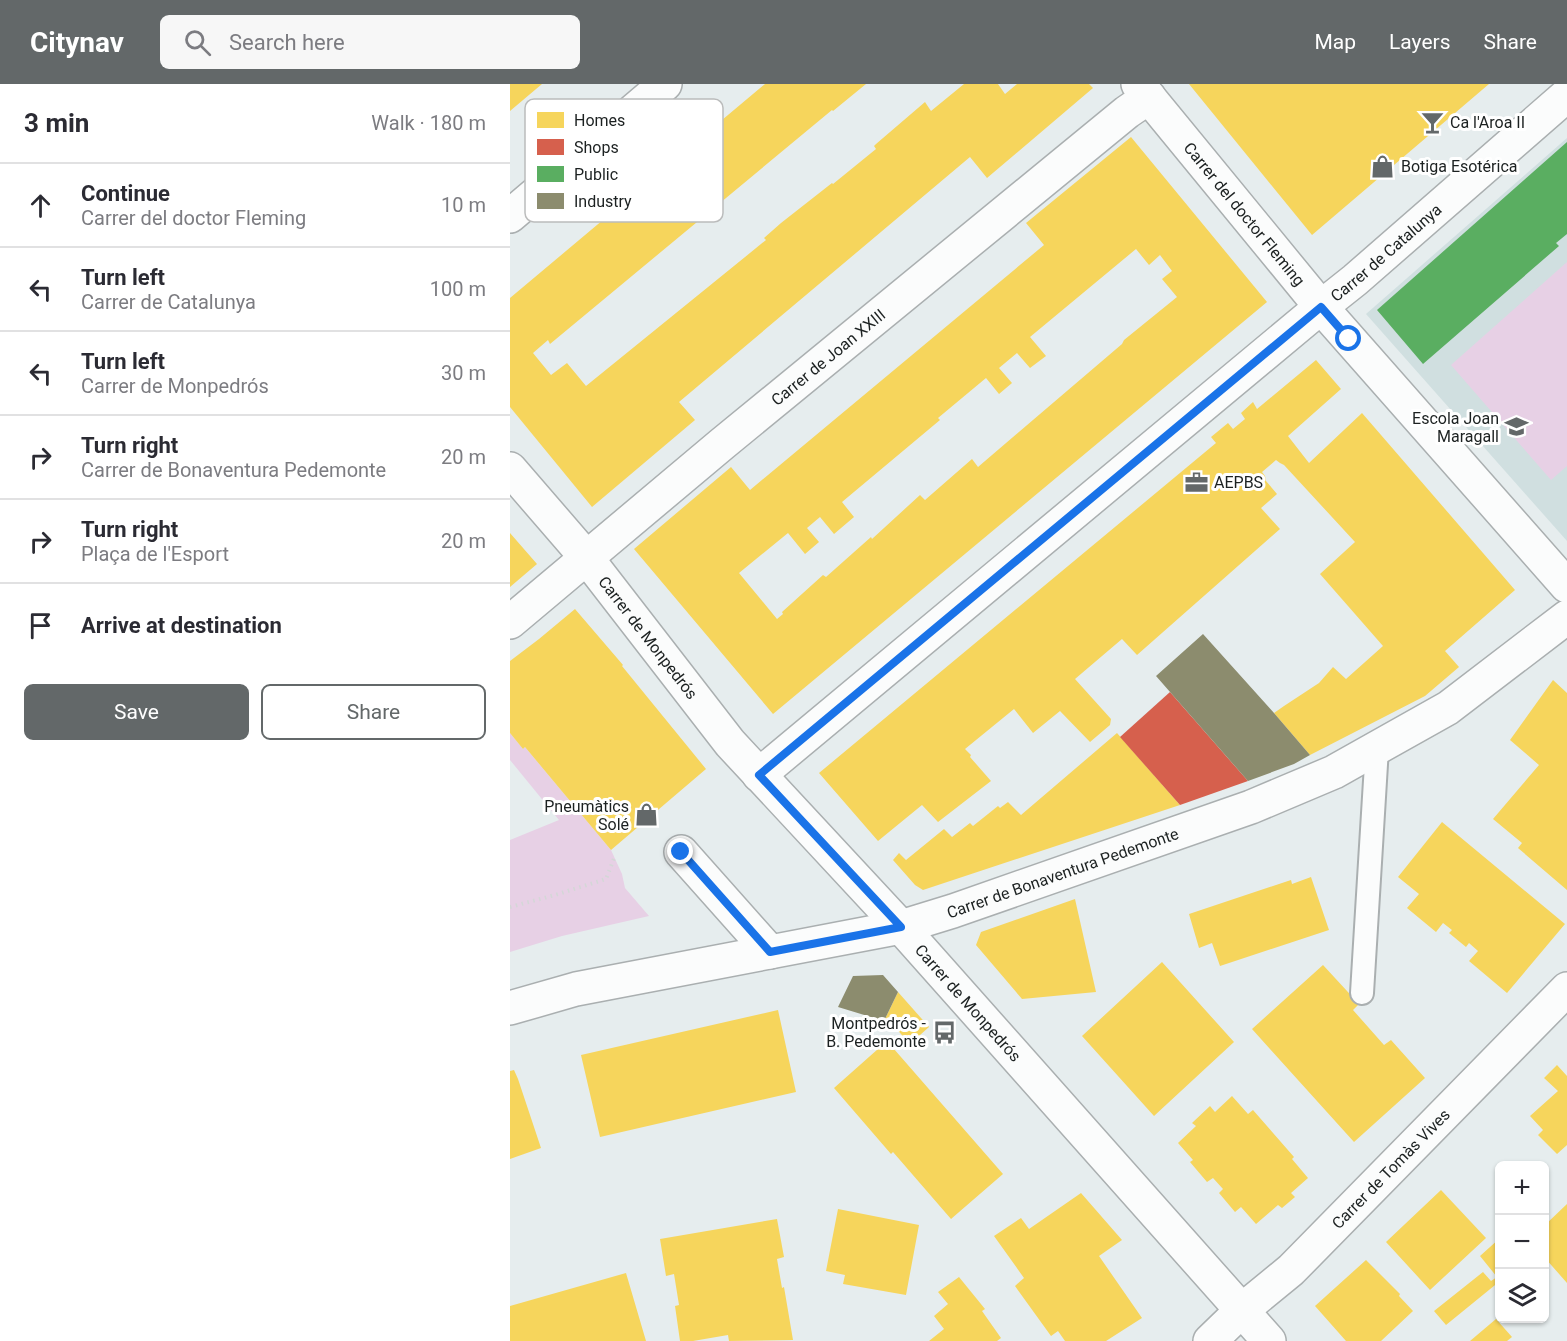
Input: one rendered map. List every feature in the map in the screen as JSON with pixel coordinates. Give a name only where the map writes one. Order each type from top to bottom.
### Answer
[{"type":"street","points":[[647,99],[665,84]]},
{"type":"street","name":"Carrer del doctor Fleming","points":[[1144,90],[1321,307],[1567,585]]},
{"type":"street","name":"Carrer de Joan XXIII","points":[[510,622],[1127,112],[1144,90]]},
{"type":"street","name":"Carrer de Catalunya","points":[[759,775],[1365,272],[1567,95]]},
{"type":"street","points":[[510,216],[525,203]]},
{"type":"street","name":"Carrer de Monpedrós","points":[[510,469],[586,557],[730,743],[901,927],[1269,1341]]},
{"type":"street","name":"Carrer de Bonaventura Pedemonte","points":[[510,1008],[576,989],[901,927],[1251,807],[1334,772],[1448,708],[1567,617]]},
{"type":"street","points":[[681,852],[770,952]]},
{"type":"street","name":"Carrer de Tomàs Vives","points":[[1210,1341],[1241,1311],[1291,1270],[1567,989]]},
{"type":"lane","points":[[1362,993],[1377,748]]},
{"type":"path","points":[[510,907],[606,879],[615,856]]},
{"type":"shaded area","name":"Escola Joan Maragall","points":[[1567,138],[1567,541],[1366,314]]},
{"type":"shaded area","points":[[1567,262],[1567,466],[1551,480],[1451,365]]},
{"type":"shaded area","points":[[510,733],[523,749],[525,747],[611,850],[622,874],[625,888],[649,916],[562,936],[510,952],[510,840],[559,820],[510,760]]},
{"type":"building: Homes","points":[[510,84],[542,84],[510,111]]},
{"type":"building: Homes","points":[[765,84],[866,84],[723,200],[723,119]]},
{"type":"building: Homes","points":[[964,84],[998,84],[1005,94],[1017,84],[1089,84],[1093,88],[987,178],[970,157],[679,402],[695,420],[592,507],[510,407],[510,298],[601,222],[697,222],[550,344],[548,340],[533,353],[551,375],[567,363],[586,386],[766,240],[764,238],[781,223],[876,149],[874,146],[876,144],[925,102],[931,111]]},
{"type":"building: Homes","points":[[1189,84],[1489,84],[1312,235]]},
{"type":"building: Homes","points":[[1131,137],[1267,302],[773,714],[634,549],[731,467],[750,490],[1044,245],[1026,223]],"holes":[[[1136,249],[1149,265],[1160,255],[1172,271],[1162,279],[1177,297],[978,467],[972,459],[925,500],[920,495],[826,577],[823,575],[777,619],[739,573],[788,533],[805,554],[819,542],[807,528],[820,517],[834,534],[854,517],[842,502],[940,420],[938,418],[986,378],[999,394],[1012,383],[999,368],[1017,353],[1030,368],[1046,356],[1030,337]]]},
{"type":"building: Homes","points":[[1316,360],[1341,389],[1288,436],[1309,463],[1362,413],[1515,590],[1445,651],[1459,667],[1425,696],[1310,755],[1274,713],[1319,683],[1333,667],[1346,679],[1383,646],[1320,574],[1355,542],[1284,465],[1276,460],[1262,472],[1277,494],[1261,508],[1280,529],[1137,655],[1122,639],[1075,679],[1111,719],[1110,725],[1090,742],[1060,711],[1033,733],[1014,709],[965,749],[991,781],[938,822],[922,805],[878,841],[819,773],[1216,443],[1211,437],[1228,423],[1233,429],[1245,419],[1241,413],[1253,402],[1257,409]]},
{"type":"building: Homes","points":[[510,533],[537,564],[510,587]]},
{"type":"building: Homes","points":[[575,609],[706,769],[611,850],[525,747],[523,749],[510,733],[510,661]]},
{"type":"building: Homes","points":[[1553,680],[1567,693],[1567,890],[1518,848],[1522,843],[1493,819],[1539,765],[1510,740]]},
{"type":"building: Homes","points":[[1117,733],[1180,805],[923,890],[915,885],[893,860],[899,853],[906,860],[944,829],[952,837],[970,823],[973,826],[998,806],[1000,808],[1008,802],[1021,815]]},
{"type":"building: Homes","points":[[1442,822],[1565,924],[1507,993],[1469,961],[1478,951],[1469,943],[1466,947],[1449,933],[1452,930],[1443,923],[1436,932],[1407,908],[1419,894],[1398,877]]},
{"type":"building: Homes","points":[[1311,877],[1329,930],[1220,966],[1212,943],[1199,948],[1189,914],[1291,880],[1292,884]]},
{"type":"building: Homes","points":[[1075,899],[1096,992],[1022,999],[976,945],[981,932]]},
{"type":"building: Homes","points":[[1162,962],[1234,1042],[1154,1116],[1082,1036]]},
{"type":"building: Homes","points":[[1323,965],[1359,1004],[1353,1010],[1384,1045],[1391,1040],[1425,1078],[1354,1142],[1252,1029]]},
{"type":"building: Homes","points":[[898,992],[929,1027],[910,1044],[892,1024],[884,1021]]},
{"type":"building: Homes","points":[[778,1010],[796,1092],[600,1137],[581,1055]]},
{"type":"building: Homes","points":[[887,1041],[1003,1174],[951,1219],[834,1088]]},
{"type":"building: Homes","points":[[1557,1065],[1567,1076],[1567,1145],[1557,1154],[1538,1135],[1543,1130],[1530,1116],[1558,1091],[1544,1078]]},
{"type":"building: Homes","points":[[514,1070],[541,1148],[510,1159],[510,1071]]},
{"type":"building: Homes","points":[[1232,1096],[1248,1114],[1253,1110],[1294,1157],[1292,1159],[1308,1178],[1291,1193],[1295,1197],[1282,1208],[1278,1205],[1256,1224],[1241,1207],[1235,1212],[1219,1193],[1223,1189],[1213,1178],[1207,1182],[1190,1162],[1193,1160],[1178,1143],[1196,1126],[1192,1123],[1210,1106],[1215,1112]]},
{"type":"building: Homes","points":[[1441,1190],[1486,1238],[1430,1290],[1386,1242]]},
{"type":"building: Homes","points":[[1081,1193],[1122,1240],[1099,1256],[1142,1318],[1106,1341],[1065,1341],[1058,1331],[1051,1336],[1015,1286],[1024,1278],[994,1236],[1021,1218],[1029,1229]]},
{"type":"building: Homes","points":[[1567,1204],[1567,1283],[1549,1263],[1549,1221]]},
{"type":"building: Homes","points":[[838,1209],[919,1225],[906,1295],[843,1284],[845,1275],[826,1271]]},
{"type":"building: Homes","points":[[777,1219],[784,1257],[777,1259],[793,1340],[729,1341],[728,1335],[680,1341],[675,1306],[679,1305],[674,1274],[666,1276],[660,1239]]},
{"type":"building: Homes","points":[[1495,1242],[1495,1275],[1480,1256]]},
{"type":"building: Homes","points":[[1366,1260],[1400,1294],[1399,1296],[1413,1311],[1381,1341],[1346,1341],[1315,1306]]},
{"type":"building: Homes","points":[[1483,1272],[1491,1281],[1495,1278],[1495,1285],[1446,1325],[1434,1311]]},
{"type":"building: Homes","points":[[626,1273],[646,1341],[510,1341],[510,1306]]},
{"type":"building: Homes","points":[[959,1277],[985,1309],[982,1311],[1001,1338],[997,1341],[929,1341],[944,1329],[934,1316],[948,1304],[938,1292]]},
{"type":"building: Homes","points":[[1495,1320],[1495,1323],[1500,1323],[1512,1337],[1507,1341],[1470,1341]]},
{"type":"building: Shops","points":[[1170,692],[1248,781],[1180,805],[1120,737]]},
{"type":"building: Public","points":[[1567,142],[1567,234],[1556,243],[1559,246],[1423,364],[1377,310]]},
{"type":"building: Industry","points":[[1203,634],[1310,755],[1294,764],[1248,781],[1156,676]]},
{"type":"building: Industry","points":[[883,975],[898,992],[884,1021],[838,1007],[853,976]]},
{"type":"place","name":"Ca l'Aroa II","points":[[1432,122]]},
{"type":"place","name":"Botiga Esotérica","points":[[1383,166]]},
{"type":"place","name":"Escola Joan Maragall","points":[[1517,427]]},
{"type":"place","name":"AEPBS","points":[[1196,482]]},
{"type":"place","name":"Pneumàtics Solé","points":[[647,815]]},
{"type":"place","name":"Montpedrós - B. Pedemonte","points":[[944,1032]]},
{"type":"route","points":[[681,852],[770,952],[901,927],[759,775],[1321,307],[1349,339]]}]
